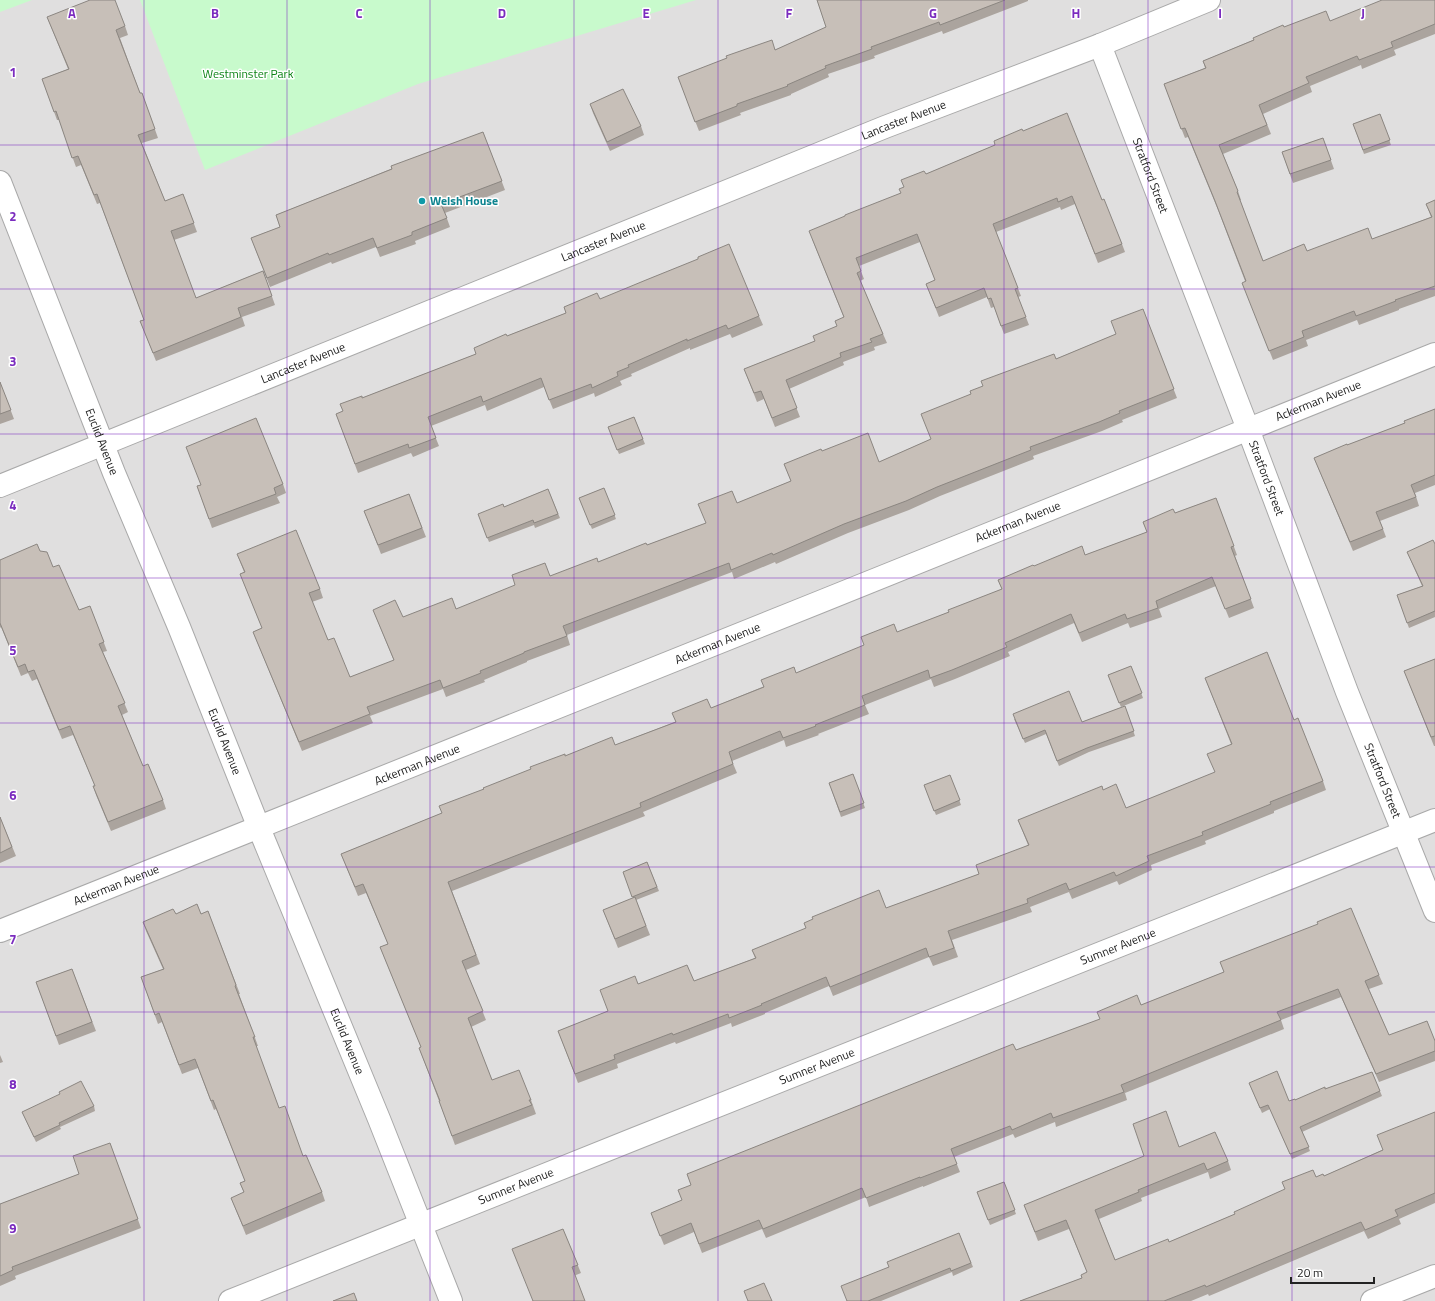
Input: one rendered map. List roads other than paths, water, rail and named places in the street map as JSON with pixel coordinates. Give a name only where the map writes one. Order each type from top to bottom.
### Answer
[{"type":"street","name":"Lancaster Avenue","points":[[0,486],[879,130],[1209,0]]},
{"type":"street","name":"Stratford Street","points":[[1100,44],[1347,692],[1435,910]]},
{"type":"street","name":"Euclid Avenue","points":[[0,182],[103,444],[179,627],[451,1301]]},
{"type":"street","name":"Ackerman Avenue","points":[[0,931],[203,851],[1435,354]]},
{"type":"street","name":"Sumner Avenue","points":[[230,1301],[1435,820]]},
{"type":"street","points":[[1372,1301],[1435,1276]]},
{"type":"place","name":"Welsh House","points":[[422,201]]},
{"type":"park label","name":"Westminster Park","points":[[248,74]]}]
